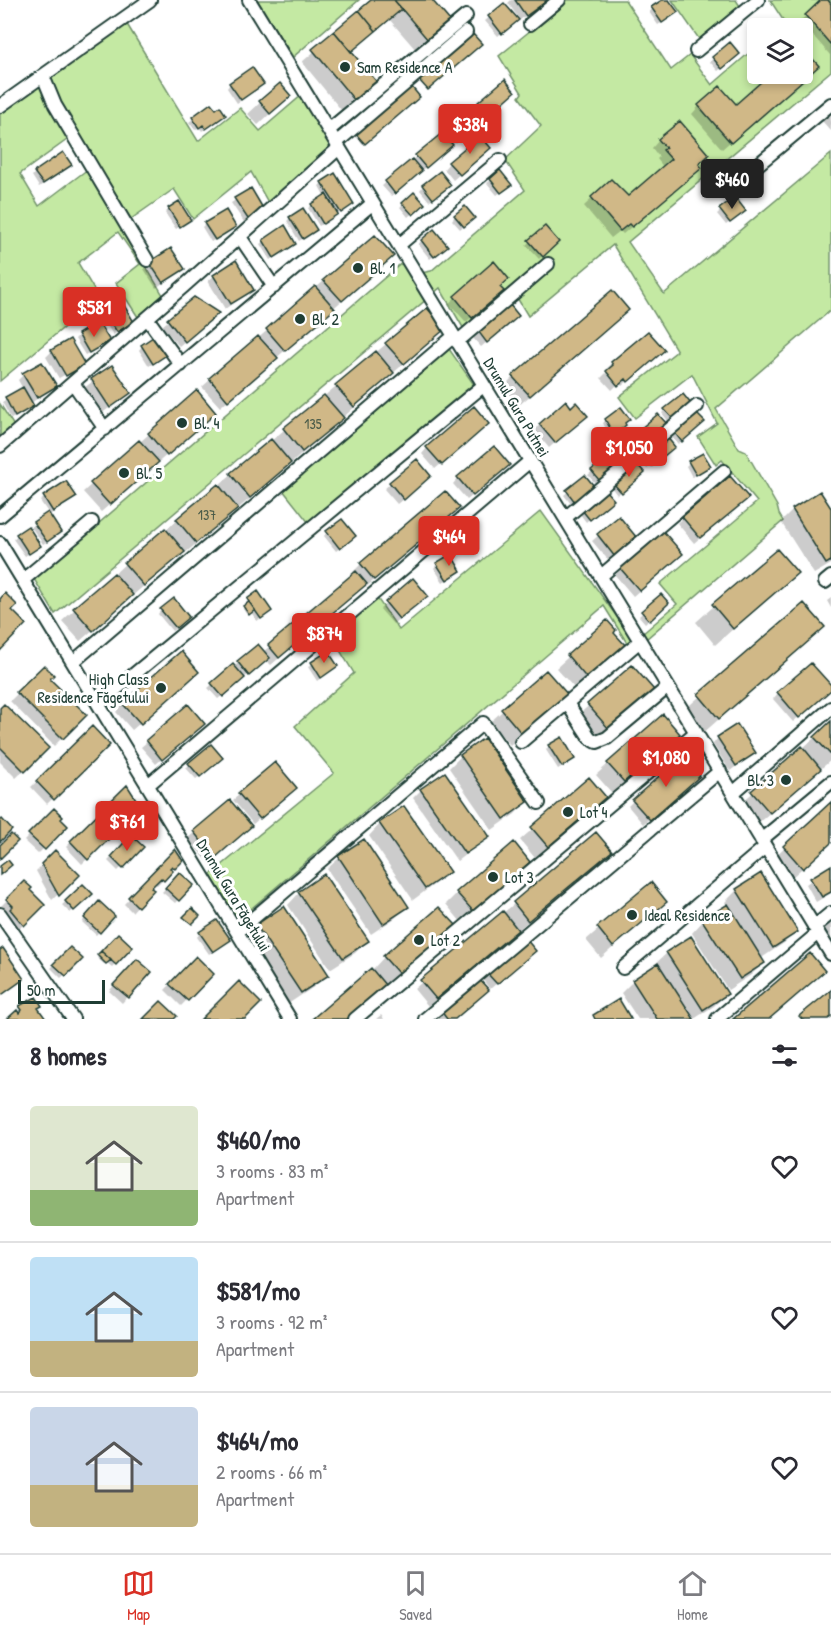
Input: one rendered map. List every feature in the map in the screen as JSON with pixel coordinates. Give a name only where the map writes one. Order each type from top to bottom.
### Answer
[{"type":"street","points":[[0,106],[150,0]]},
{"type":"street","name":"Drumul Gura Putnei","points":[[249,0],[831,954]]},
{"type":"street","points":[[530,24],[559,0]]},
{"type":"street","points":[[696,51],[758,0]]},
{"type":"street","points":[[329,130],[466,16]]},
{"type":"street","points":[[0,446],[240,237],[465,32]]},
{"type":"street","points":[[42,76],[55,105],[147,260]]},
{"type":"street","points":[[732,186],[831,104]]},
{"type":"street","points":[[399,245],[501,160]]},
{"type":"street","points":[[0,516],[373,203]]},
{"type":"street","points":[[240,237],[274,287]]},
{"type":"street","points":[[73,662],[548,264]]},
{"type":"street","points":[[147,318],[181,365]]},
{"type":"street","points":[[73,383],[105,429]]},
{"type":"street","points":[[98,704],[484,385]]},
{"type":"street","points":[[565,518],[697,406]]},
{"type":"street","points":[[148,785],[530,461]]},
{"type":"street","points":[[601,576],[724,471]]},
{"type":"street","points":[[23,580],[92,522]]},
{"type":"street","name":"Drumul Gura Făgetului","points":[[0,543],[290,1019]]},
{"type":"street","points":[[521,742],[640,641]]},
{"type":"street","points":[[567,703],[591,738],[597,742],[607,738],[668,687]]},
{"type":"street","points":[[733,793],[831,708]]},
{"type":"street","points":[[237,932],[483,723],[538,803]]},
{"type":"street","points":[[355,1019],[696,732]]},
{"type":"street","points":[[425,1019],[720,771]]},
{"type":"street","points":[[623,968],[831,782]]},
{"type":"street","points":[[717,1019],[816,930],[831,913]]},
{"type":"street","points":[[0,914],[73,1019]]},
{"type":"green space","points":[[256,0],[359,0],[293,57]]},
{"type":"green space","points":[[568,0],[625,0],[671,70],[690,55],[712,85],[747,55],[747,84],[813,84],[813,18],[782,18],[770,0],[831,0],[831,71],[628,242],[664,294],[831,154],[831,310],[716,409],[739,449],[746,452],[777,506],[783,521],[632,651],[604,606],[238,920],[210,875],[334,773],[295,726],[354,673],[331,636],[377,598],[399,630],[541,511],[634,641],[677,604],[660,584],[757,502],[722,460],[716,465],[698,437],[717,423],[692,374],[635,418],[619,397],[677,351],[613,245],[528,316],[513,291],[465,331],[440,288],[55,614],[34,579],[404,261],[411,275],[431,271],[525,190],[505,160],[541,126],[519,97],[522,93],[499,56]]},
{"type":"green space","points":[[672,0],[736,0],[740,6],[699,39]]},
{"type":"green space","points":[[125,21],[198,141],[240,108],[260,131],[302,95],[334,150],[269,204],[251,172],[193,219],[174,189],[131,219],[78,132],[20,174],[39,206],[88,169],[163,295],[138,317],[116,283],[140,264],[118,232],[78,263],[99,298],[0,381],[0,112]]},
{"type":"green space","points":[[449,349],[475,386],[309,523],[283,490]]},
{"type":"green space","points":[[0,404],[14,426],[0,438]]},
{"type":"building","points":[[371,0],[394,0],[402,9],[376,31],[359,10]]},
{"type":"building","points":[[394,0],[432,0],[450,21],[428,40]]},
{"type":"building","points":[[515,0],[548,0],[526,16]]},
{"type":"building","points":[[662,0],[669,0],[678,12],[662,23],[651,7]]},
{"type":"building","points":[[821,0],[828,0],[831,4],[831,45],[813,24],[813,18],[808,18],[805,15]]},
{"type":"building","points":[[504,3],[519,20],[502,34],[488,16]]},
{"type":"building","points":[[359,10],[376,31],[351,52],[334,31]]},
{"type":"building","name":"Sam Residence A","points":[[334,31],[377,82],[355,101],[312,49]]},
{"type":"building","points":[[473,34],[482,44],[428,90],[419,80]]},
{"type":"building","points":[[730,42],[740,54],[722,69],[712,57]]},
{"type":"building","points":[[813,59],[819,66],[813,71]]},
{"type":"building","points":[[252,67],[264,84],[241,100],[229,83]]},
{"type":"building","points":[[505,79],[515,92],[489,115],[478,102]]},
{"type":"building","points":[[280,83],[291,96],[270,114],[259,101]]},
{"type":"building","points":[[759,84],[798,84],[731,143],[698,105],[720,86],[736,104]]},
{"type":"building","points":[[411,86],[420,97],[365,144],[355,133]]},
{"type":"building","points":[[211,103],[216,109],[220,106],[226,115],[206,129],[203,125],[199,128],[192,117]]},
{"type":"building","points":[[472,107],[483,119],[456,142],[446,129]]},
{"type":"building","points":[[680,121],[709,155],[699,164],[702,168],[632,227],[629,224],[620,231],[591,197],[611,179],[628,196],[671,159],[663,150],[666,148],[658,139]]},
{"type":"building","points":[[442,133],[453,145],[426,168],[415,155]]},
{"type":"building","points":[[480,135],[491,148],[460,175],[448,162]]},
{"type":"building","points":[[63,152],[72,165],[43,184],[34,172]]},
{"type":"building","points":[[412,159],[422,171],[395,194],[385,181]]},
{"type":"building","points":[[500,170],[512,185],[501,193],[490,179]]},
{"type":"building","points":[[440,171],[451,185],[433,199],[422,185]]},
{"type":"building","points":[[335,173],[354,204],[341,213],[321,182]]},
{"type":"building","points":[[251,188],[264,210],[248,219],[234,198]]},
{"type":"building","points":[[414,192],[425,204],[413,215],[402,203]]},
{"type":"building","points":[[326,194],[338,214],[323,224],[311,204]]},
{"type":"building","points":[[735,197],[746,211],[730,223],[719,209]]},
{"type":"building","points":[[179,201],[191,220],[180,227],[168,208]]},
{"type":"building","points":[[465,206],[475,218],[464,227],[454,215]]},
{"type":"building","points":[[303,208],[317,230],[303,239],[289,217]]},
{"type":"building","points":[[226,210],[236,227],[215,240],[204,223]]},
{"type":"building","points":[[285,225],[296,244],[274,258],[263,240]]},
{"type":"building","points":[[545,226],[559,242],[543,257],[528,240]]},
{"type":"building","points":[[434,229],[448,246],[434,257],[421,240]]},
{"type":"building","name":"Bl. 1","points":[[375,235],[394,256],[342,301],[323,280]]},
{"type":"building","points":[[171,248],[185,269],[163,283],[149,262]]},
{"type":"building","points":[[236,260],[254,290],[231,304],[213,275]]},
{"type":"building","points":[[494,261],[509,279],[500,287],[504,291],[472,318],[454,296]]},
{"type":"building","name":"Bl. 2","points":[[315,286],[335,309],[285,351],[266,329]]},
{"type":"building","points":[[612,290],[629,310],[530,396],[512,376]]},
{"type":"building","points":[[194,297],[219,313],[185,342],[167,319]]},
{"type":"building","points":[[122,302],[134,322],[117,332],[104,312]]},
{"type":"building","points":[[510,305],[519,316],[487,343],[478,331]]},
{"type":"building","points":[[427,308],[445,329],[404,364],[385,343]]},
{"type":"building","points":[[98,322],[110,341],[89,353],[78,334]]},
{"type":"building","points":[[648,331],[665,350],[628,382],[626,379],[618,386],[606,371],[613,365],[611,362]]},
{"type":"building","points":[[156,335],[168,354],[153,364],[141,345]]},
{"type":"building","points":[[258,336],[278,358],[228,401],[209,378]]},
{"type":"building","points":[[70,339],[85,365],[66,376],[51,350]]},
{"type":"building","points":[[376,351],[394,373],[354,407],[335,385]]},
{"type":"building","points":[[42,362],[57,386],[37,398],[22,373]]},
{"type":"building","points":[[112,365],[131,393],[110,408],[91,379]]},
{"type":"building","points":[[23,387],[34,406],[15,417],[5,397]]},
{"type":"building","name":"Bl. 4","points":[[197,390],[216,413],[167,456],[148,433]]},
{"type":"building","points":[[683,394],[691,404],[673,419],[664,409]]},
{"type":"building","points":[[324,395],[344,418],[302,452],[283,428]]},
{"type":"building","points":[[566,400],[571,407],[576,402],[588,416],[555,443],[539,424]]},
{"type":"building","points":[[474,406],[489,424],[442,465],[426,447]]},
{"type":"building","points":[[621,407],[630,419],[614,435],[605,419]]},
{"type":"building","points":[[696,413],[705,422],[682,442],[674,432]]},
{"type":"building","points":[[658,414],[667,424],[649,439],[640,429]]},
{"type":"building","points":[[634,435],[642,445],[624,460],[616,449]]},
{"type":"building","points":[[667,437],[675,447],[652,466],[644,457]]},
{"type":"building","name":"Bl. 4","points":[[271,439],[291,463],[250,498],[230,473]]},
{"type":"building","name":"Bl. 5","points":[[139,440],[159,462],[110,505],[90,483]]},
{"type":"building","points":[[494,446],[510,465],[473,496],[457,477]]},
{"type":"building","points":[[703,453],[711,466],[696,475],[688,461]]},
{"type":"building","points":[[610,455],[618,465],[599,480],[591,470]]},
{"type":"building","points":[[417,459],[431,476],[404,500],[389,482]]},
{"type":"building","points":[[636,463],[645,473],[622,493],[613,483]]},
{"type":"building","points":[[585,475],[594,486],[575,502],[566,490]]},
{"type":"building","points":[[730,476],[749,498],[700,538],[682,517]]},
{"type":"building","points":[[66,481],[77,497],[53,512],[43,496]]},
{"type":"building","points":[[218,484],[238,509],[196,543],[176,519]]},
{"type":"building","points":[[605,490],[614,500],[590,520],[582,510]]},
{"type":"building","points":[[445,491],[460,508],[374,580],[360,563]]},
{"type":"building","points":[[820,491],[831,508],[831,561],[826,564],[792,509]]},
{"type":"building","points":[[48,512],[61,532],[47,542],[33,522]]},
{"type":"building","points":[[619,516],[637,538],[615,557],[597,534]]},
{"type":"building","points":[[342,519],[356,536],[340,549],[326,531]]},
{"type":"building","points":[[28,526],[41,546],[29,554],[16,534]]},
{"type":"building","points":[[165,528],[185,552],[144,586],[124,563]]},
{"type":"building","points":[[663,531],[683,554],[640,591],[620,568]]},
{"type":"building","points":[[777,549],[798,573],[733,629],[712,604]]},
{"type":"building","points":[[451,554],[461,571],[447,580],[436,563]]},
{"type":"building","points":[[356,571],[367,584],[279,658],[268,645]]},
{"type":"building","points":[[114,573],[133,595],[93,631],[73,608]]},
{"type":"building","points":[[413,578],[428,596],[399,619],[385,602]]},
{"type":"building","points":[[258,591],[272,611],[261,619],[247,599]]},
{"type":"building","points":[[5,593],[17,605],[12,610],[26,624],[0,651],[0,599]]},
{"type":"building","points":[[661,594],[669,603],[650,621],[641,611]]},
{"type":"building","points":[[174,598],[189,617],[176,628],[160,609]]},
{"type":"building","points":[[249,602],[255,610],[249,615],[243,606]]},
{"type":"building","points":[[804,603],[825,627],[719,719],[698,694]]},
{"type":"building","points":[[607,620],[616,630],[614,633],[627,647],[589,681],[567,655]]},
{"type":"building","points":[[258,644],[270,658],[249,676],[237,661]]},
{"type":"building","name":"High Class Residence Făgetului","points":[[181,651],[199,672],[141,724],[122,703]]},
{"type":"building","points":[[328,651],[338,666],[321,678],[311,662]]},
{"type":"building","points":[[811,663],[831,685],[831,690],[799,718],[777,692]]},
{"type":"building","points":[[233,664],[245,678],[223,697],[211,683]]},
{"type":"building","points":[[44,665],[54,675],[50,679],[87,715],[63,739],[16,692]]},
{"type":"building","points":[[632,665],[654,690],[609,729],[587,704]]},
{"type":"building","points":[[546,670],[568,695],[522,734],[501,709]]},
{"type":"building","points":[[4,704],[49,748],[25,772],[0,747],[0,708]]},
{"type":"building","points":[[188,704],[205,724],[162,760],[146,740]]},
{"type":"building","points":[[663,714],[680,734],[624,782],[607,763]]},
{"type":"building","points":[[831,721],[831,755],[814,737]]},
{"type":"building","points":[[737,724],[756,753],[736,766],[717,737]]},
{"type":"building","points":[[92,726],[110,745],[54,800],[36,781]]},
{"type":"building","points":[[562,737],[575,759],[562,767],[548,745]]},
{"type":"building","points":[[484,738],[528,802],[504,819],[460,755]]},
{"type":"building","points":[[211,744],[223,758],[200,777],[188,763]]},
{"type":"building","name":"Bl. 3","points":[[802,746],[821,769],[770,813],[751,791]]},
{"type":"building","points":[[682,756],[700,776],[650,820],[632,800]]},
{"type":"building","points":[[275,762],[297,788],[260,819],[238,793]]},
{"type":"building","points":[[445,772],[490,837],[465,854],[420,789]]},
{"type":"building","name":"Lot 4","points":[[589,777],[606,797],[548,847],[531,827]]},
{"type":"building","points":[[127,785],[141,807],[88,860],[70,841]]},
{"type":"building","points":[[230,800],[252,826],[215,858],[193,831]]},
{"type":"building","points":[[831,802],[831,843],[803,869],[783,846]]},
{"type":"building","points":[[404,806],[450,872],[425,889],[379,823]]},
{"type":"building","points":[[54,808],[68,826],[45,850],[28,834]]},
{"type":"building","points":[[2,819],[12,830],[0,842],[0,821]]},
{"type":"building","points":[[596,832],[612,851],[528,921],[513,902]]},
{"type":"building","points":[[11,834],[18,841],[0,859],[0,845]]},
{"type":"building","points":[[131,835],[144,847],[123,869],[111,857]]},
{"type":"building","points":[[364,839],[409,907],[383,924],[338,856]]},
{"type":"building","name":"Lot 3","points":[[514,842],[530,862],[473,911],[456,892]]},
{"type":"building","points":[[175,849],[183,861],[175,869],[172,866],[170,868],[173,871],[164,881],[161,878],[151,888],[154,890],[138,907],[128,897]]},
{"type":"building","points":[[55,850],[80,875],[59,896],[41,864]]},
{"type":"building","points":[[8,860],[12,865],[0,875],[0,866]]},
{"type":"building","points":[[831,865],[831,892],[822,897],[810,878]]},
{"type":"building","points":[[179,872],[194,885],[179,901],[165,888]]},
{"type":"building","points":[[761,873],[798,932],[773,948],[736,889]]},
{"type":"building","points":[[324,874],[369,941],[343,958],[298,892]]},
{"type":"building","points":[[24,881],[45,905],[24,926],[10,909],[13,906],[6,899]]},
{"type":"building","name":"Ideal Residence","points":[[651,882],[667,902],[613,947],[597,927]]},
{"type":"building","points":[[83,884],[93,894],[74,911],[65,901]]},
{"type":"building","points":[[99,901],[115,916],[100,933],[84,918]]},
{"type":"building","points":[[728,904],[765,963],[740,979],[702,920]]},
{"type":"building","points":[[284,906],[329,975],[301,993],[256,925]]},
{"type":"building","name":"Lot 2","points":[[439,907],[456,925],[399,974],[383,956]]},
{"type":"building","points":[[192,908],[200,916],[192,924],[183,917]]},
{"type":"building","points":[[503,911],[518,930],[436,999],[420,980]]},
{"type":"building","points":[[217,920],[231,940],[213,952],[199,932]]},
{"type":"building","points":[[118,933],[133,947],[116,965],[101,951]]},
{"type":"building","points":[[691,936],[728,994],[703,1010],[666,952]]},
{"type":"building","points":[[526,939],[536,951],[497,984],[486,972]]},
{"type":"building","points":[[70,947],[83,959],[66,976],[53,964]]},
{"type":"building","points":[[3,948],[24,979],[0,996],[0,950]]},
{"type":"building","points":[[101,951],[111,960],[106,964],[97,955]]},
{"type":"building","points":[[810,953],[825,971],[769,1019],[733,1019]]},
{"type":"building","points":[[196,956],[214,974],[188,1001],[169,984]]},
{"type":"building","points":[[137,959],[152,972],[129,998],[113,985]]},
{"type":"building","points":[[658,963],[694,1019],[657,1019],[632,980]]},
{"type":"building","points":[[371,968],[386,986],[348,1019],[312,1019]]},
{"type":"building","points":[[479,979],[489,990],[455,1019],[447,1019],[441,1011]]},
{"type":"building","points":[[239,981],[261,1003],[245,1019],[201,1019]]},
{"type":"building","points":[[831,990],[831,1017],[802,1019],[799,1016]]},
{"type":"building","points":[[36,997],[42,1006],[38,1008],[46,1019],[7,1019],[17,1010],[19,1013],[22,1010],[19,1006]]},
{"type":"building","points":[[619,999],[631,1019],[595,1019],[593,1015]]},
{"type":"building","points":[[161,1001],[177,1016],[174,1019],[143,1019]]},
{"type":"place","name":"Sam Residence A","points":[[345,67]]},
{"type":"place","name":"Bl. 1","points":[[358,268]]},
{"type":"place","name":"Bl. 2","points":[[300,319]]},
{"type":"place","name":"Bl. 4","points":[[182,423]]},
{"type":"place","name":"Bl. 5","points":[[124,473]]},
{"type":"place","name":"High Class Residence Făgetului","points":[[161,688]]},
{"type":"place","name":"Bl. 3","points":[[786,780]]},
{"type":"place","name":"Lot 4","points":[[568,812]]},
{"type":"place","name":"Lot 3","points":[[493,877]]},
{"type":"place","name":"Ideal Residence","points":[[632,915]]},
{"type":"place","name":"Lot 2","points":[[419,940]]}]
